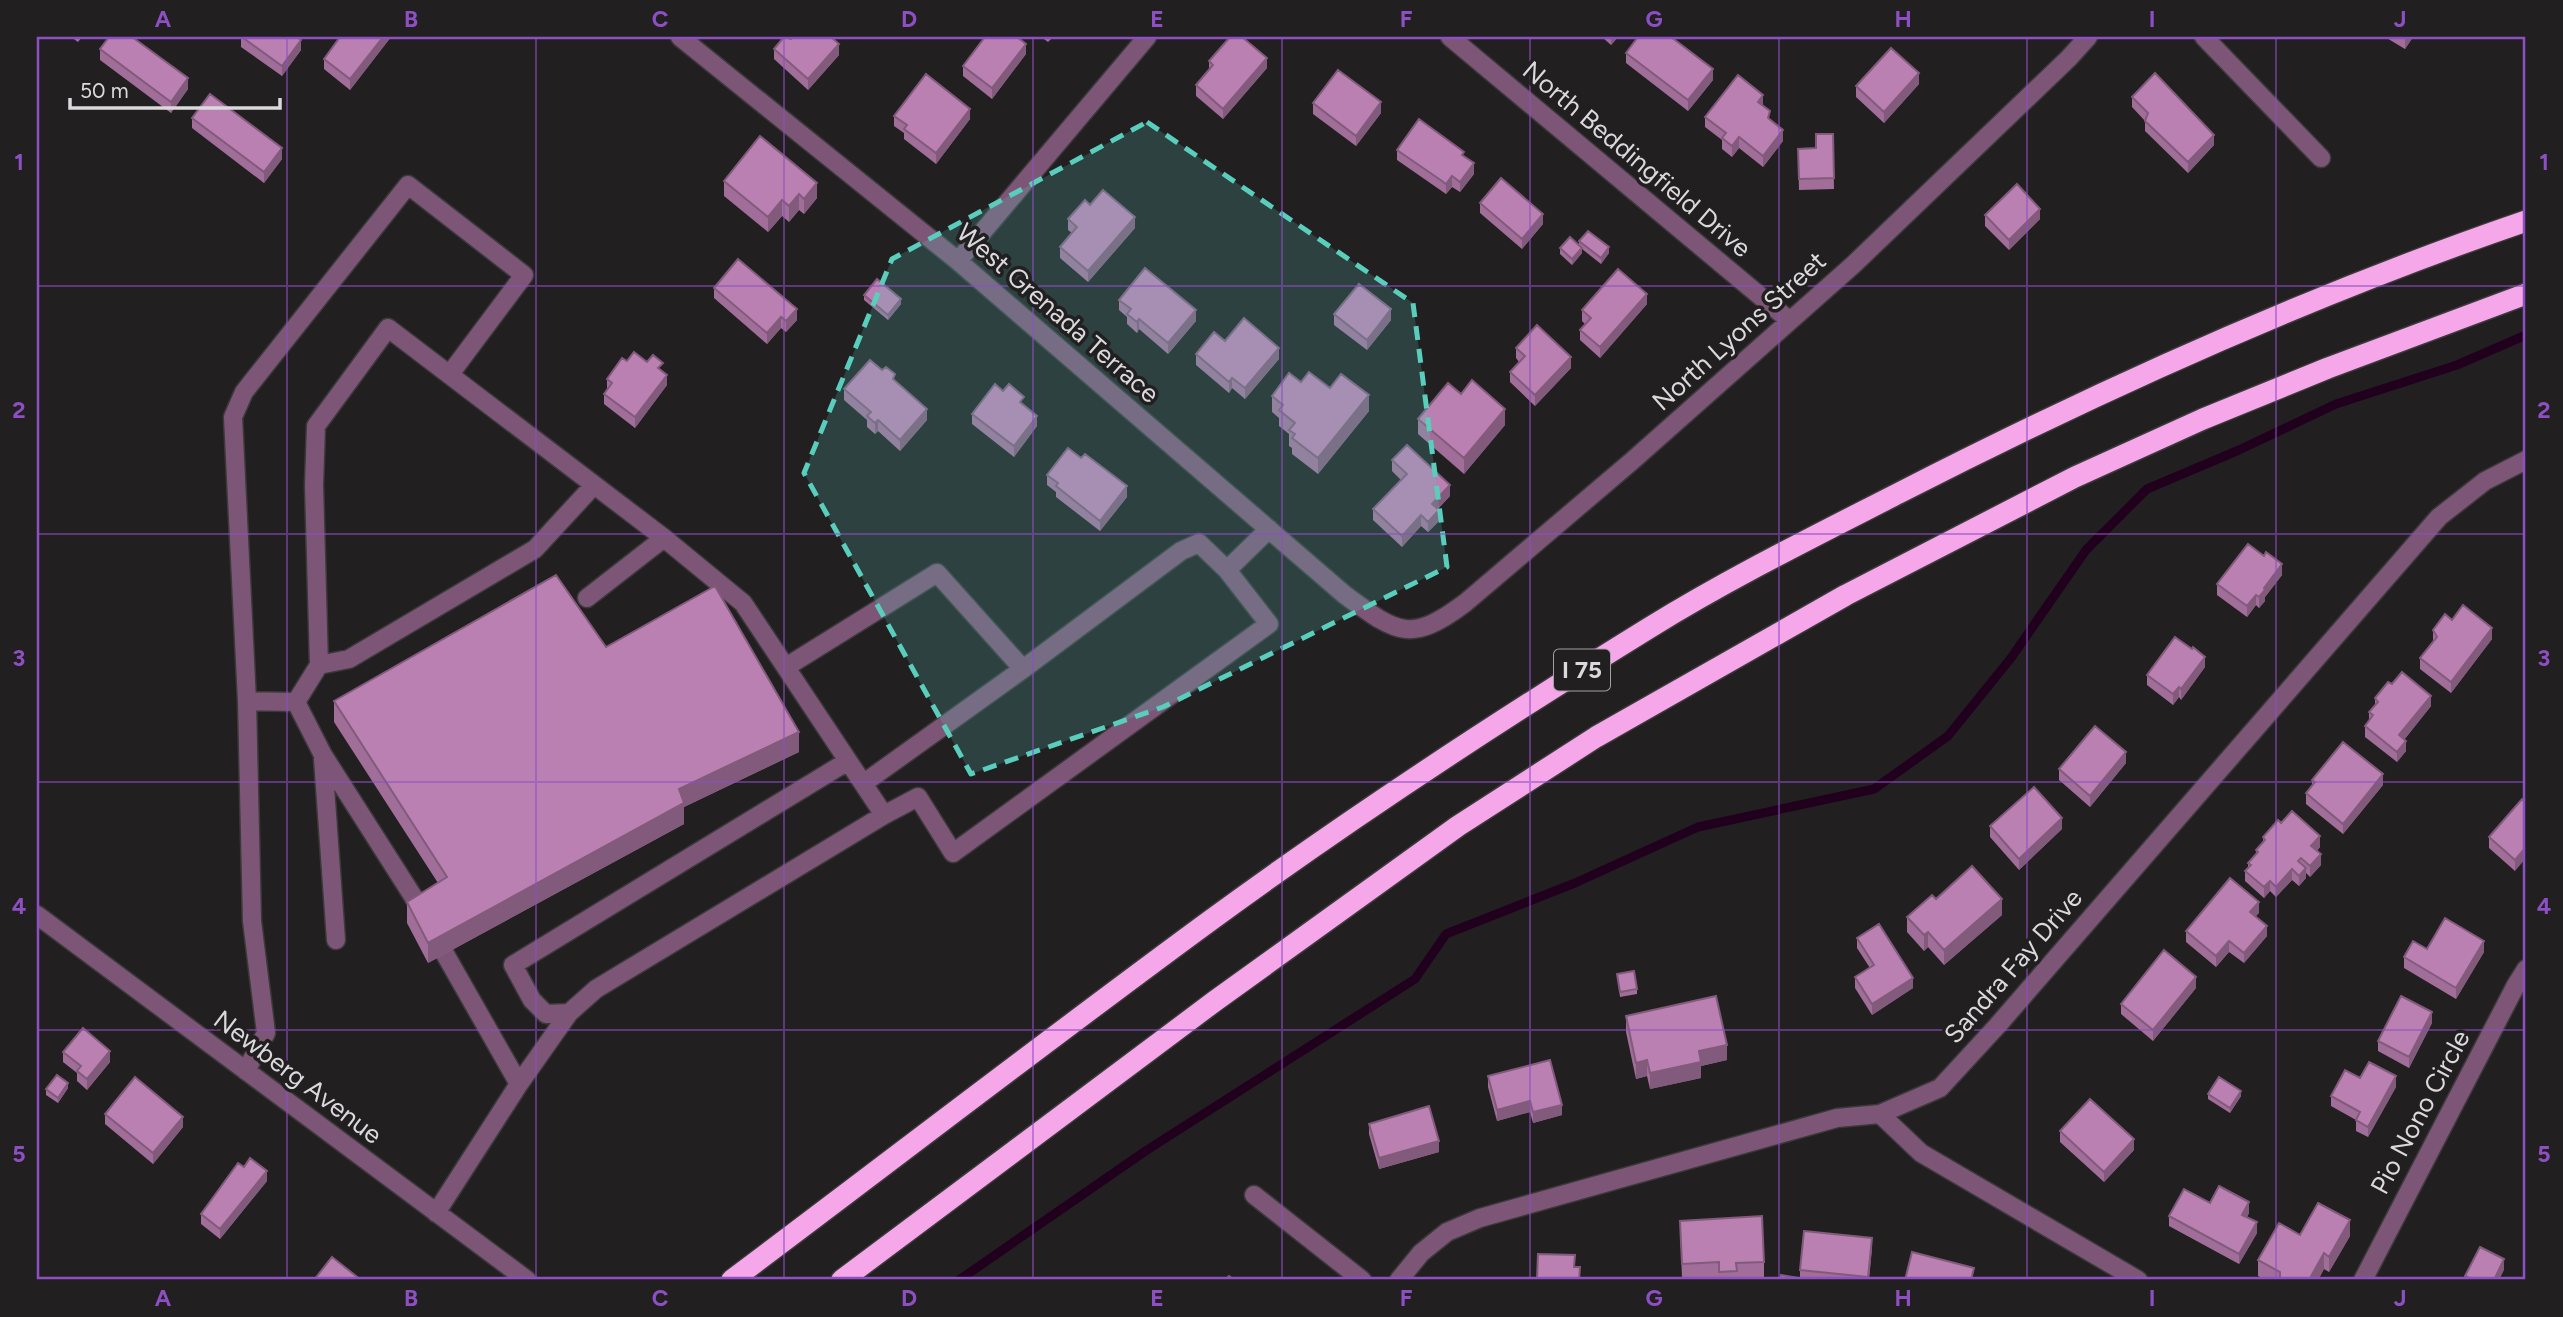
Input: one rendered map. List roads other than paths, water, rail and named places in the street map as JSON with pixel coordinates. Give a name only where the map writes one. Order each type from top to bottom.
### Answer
[{"type":"highway","name":"I 75","points":[[732,1280],[1214,918],[1468,742],[1655,624],[1783,552],[2008,437],[2223,337],[2526,221]]},
{"type":"highway","name":"I 75","points":[[842,1280],[1237,985],[1458,826],[1596,737],[1846,595],[2075,477],[2278,388],[2526,294]]},
{"type":"street","name":"West Grenada Terrace","points":[[680,37],[958,261],[1345,595],[1387,625],[1401,629]]},
{"type":"street","points":[[958,261],[1147,37]]},
{"type":"street","name":"North Beddingfield Drive","points":[[1450,37],[1790,321]]},
{"type":"street","name":"North Lyons Street","points":[[1401,629],[1425,626],[1445,618],[1465,603],[1863,256],[2088,37]]},
{"type":"street","points":[[2204,37],[2321,158]]},
{"type":"street","points":[[246,1071],[266,1033],[252,921],[247,701],[233,417],[244,392],[408,186],[524,275],[450,374]]},
{"type":"street","points":[[296,702],[319,665],[314,485],[316,426],[388,328],[664,538],[743,603],[884,815]]},
{"type":"street","name":"Sandra Fay Drive","points":[[1399,1280],[1421,1253],[1447,1232],[1480,1218],[1837,1118],[1880,1114],[1940,1088],[1998,1025],[2440,517],[2485,481],[2526,460]]},
{"type":"street","points":[[319,665],[349,659],[536,549],[594,485]]},
{"type":"street","points":[[1227,570],[1269,529]]},
{"type":"street","points":[[587,598],[664,538]]},
{"type":"street","points":[[436,1213],[519,1084],[569,1013],[596,989],[918,797],[953,853],[1269,624],[1227,570],[1199,543],[1181,551],[864,783]]},
{"type":"street","points":[[786,667],[937,573],[1023,669]]},
{"type":"street","points":[[247,701],[296,702]]},
{"type":"street","points":[[296,702],[323,755],[424,912]]},
{"type":"street","points":[[323,755],[336,940]]},
{"type":"street","points":[[569,1013],[546,1014],[532,1000],[513,965],[848,761]]},
{"type":"street","name":"Newberg Avenue","points":[[37,915],[527,1280]]},
{"type":"street","points":[[445,954],[519,1084]]},
{"type":"street","name":"Pio Nono Circle","points":[[2363,1280],[2515,985],[2526,969]]},
{"type":"street","points":[[1880,1114],[1922,1153],[2138,1280]]},
{"type":"street","points":[[1254,1195],[1362,1280]]},
{"type":"waterway","points":[[959,1280],[1147,1150],[1415,979],[1446,934],[1575,883],[1698,827],[1874,789],[1948,736],[2011,658],[2086,550],[2147,489],[2239,450],[2336,404],[2457,365],[2526,335]]}]
